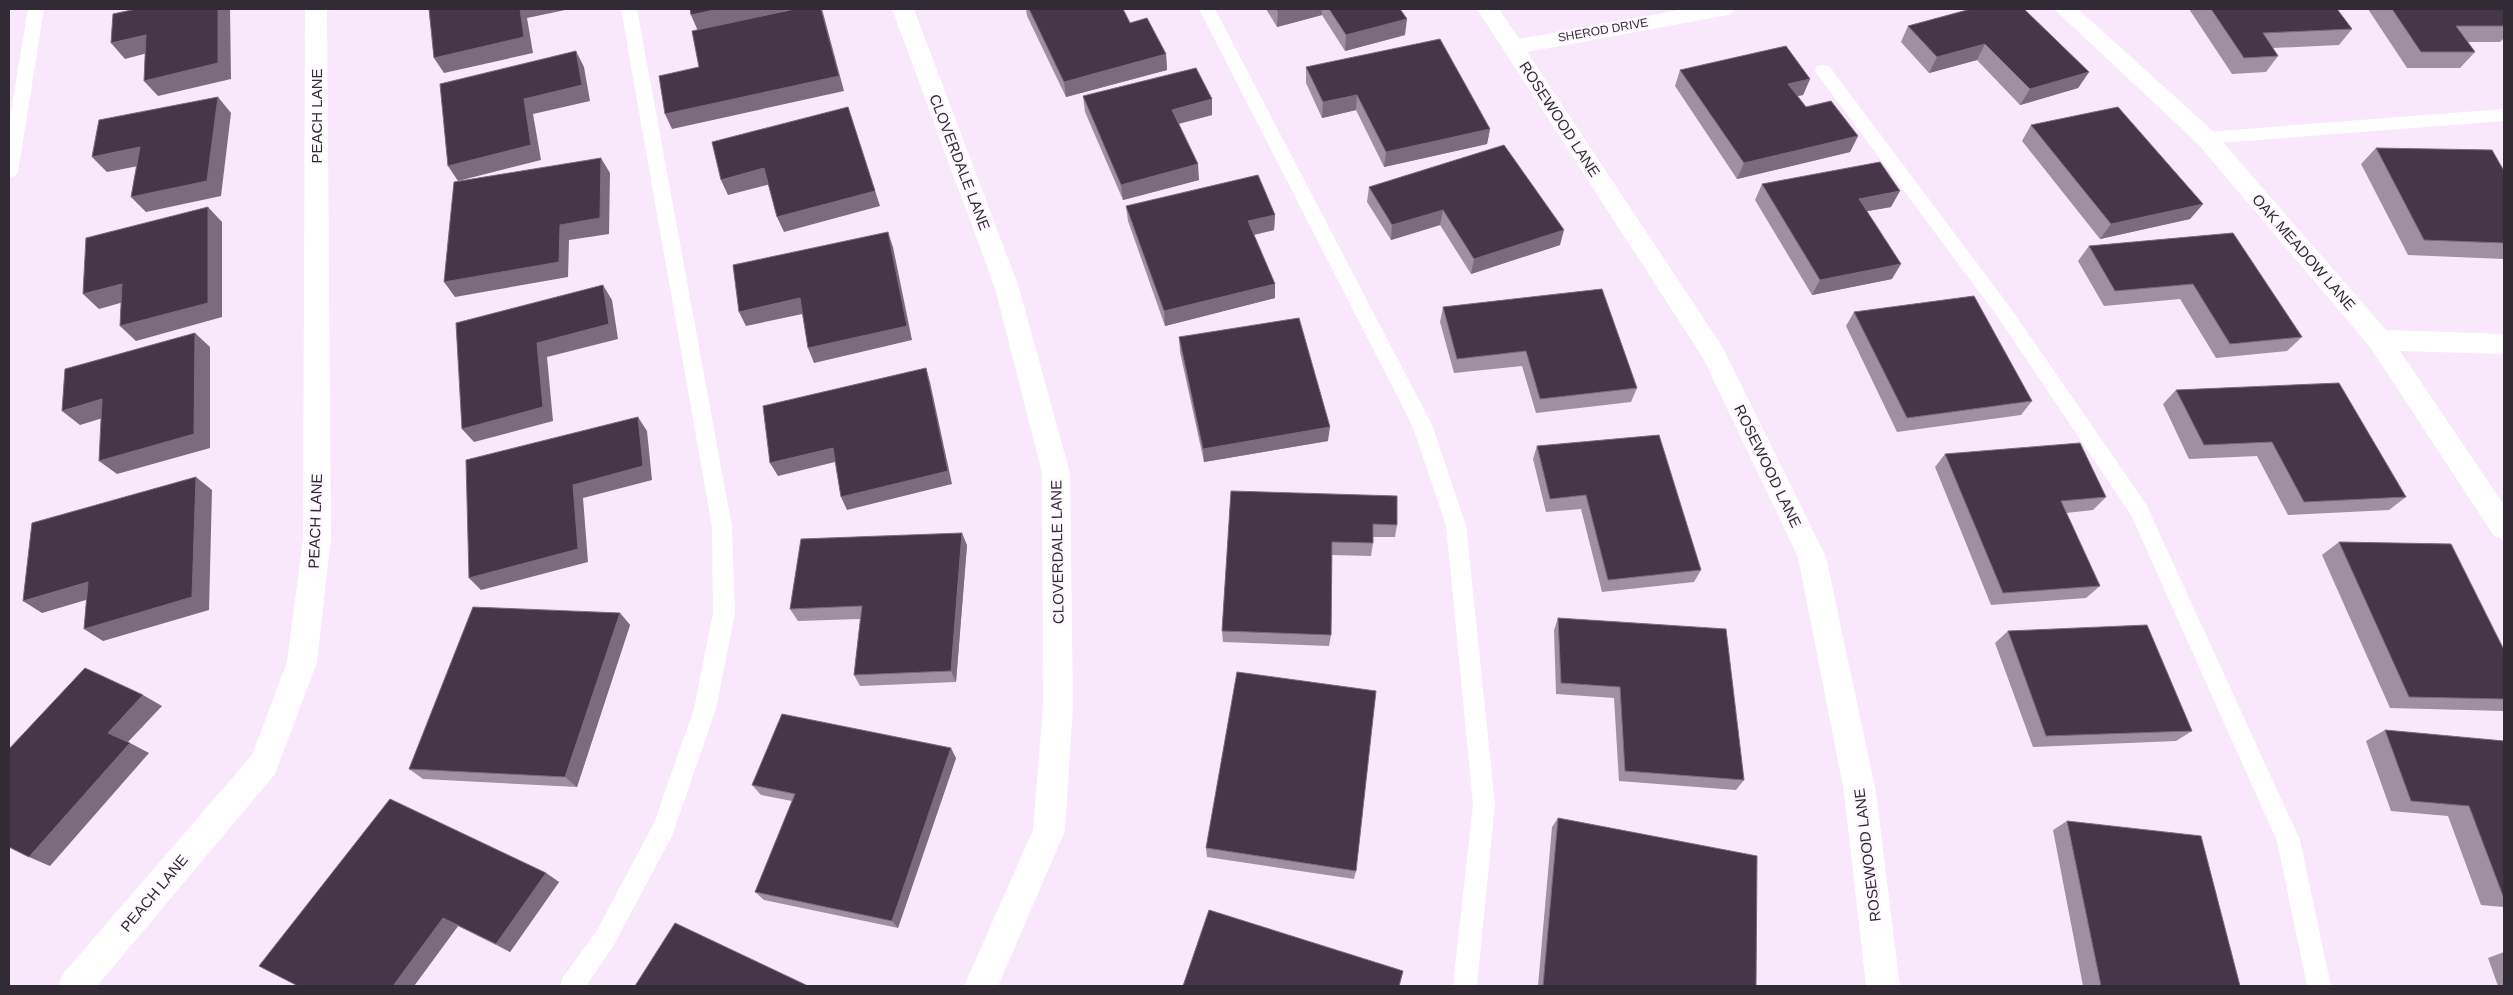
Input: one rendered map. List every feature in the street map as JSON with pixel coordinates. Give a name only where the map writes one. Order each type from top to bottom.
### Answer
[{"type":"street","name":"PEACH LANE","points":[[75,986],[264,764],[302,662],[317,538],[316,9]]},
{"type":"street","name":"CLOVERDALE LANE","points":[[902,9],[1007,288],[1056,473],[1058,707],[1049,831],[981,986]]},
{"type":"street","name":"ROSEWOOD LANE","points":[[1488,9],[1713,353],[1812,557],[1860,792],[1883,986]]},
{"type":"street","name":"SHEROD DRIVE","points":[[1513,47],[1723,9]]},
{"type":"street","name":"OAK MEADOW LANE","points":[[2065,9],[2206,138],[2379,340],[2504,528]]},
{"type":"street","points":[[2379,340],[2504,344]]},
{"type":"lane","points":[[9,172],[36,9]]},
{"type":"lane","points":[[572,986],[604,940],[664,828],[705,709],[724,613],[722,527],[629,9]]},
{"type":"lane","points":[[1207,9],[1422,425],[1456,525],[1484,804],[1464,986]]},
{"type":"lane","points":[[1823,70],[2006,315],[2139,510],[2288,840],[2319,986]]},
{"type":"lane","points":[[2206,138],[2504,115]]},
{"type":"building","points":[[136,9],[218,9],[218,63],[144,81],[146,35],[111,43],[113,14]]},
{"type":"building","points":[[429,9],[520,9],[524,37],[434,58]]},
{"type":"building","points":[[690,9],[719,9],[691,15]]},
{"type":"building","points":[[795,9],[821,9],[839,76],[665,114],[659,76],[699,67],[692,31]]},
{"type":"building","points":[[1029,9],[1123,9],[1130,23],[1147,18],[1166,54],[1064,82]]},
{"type":"building","points":[[1329,9],[1400,9],[1407,19],[1346,35]]},
{"type":"building","points":[[1971,9],[2024,9],[2089,72],[2030,89],[1985,44],[1937,57],[1908,26]]},
{"type":"building","points":[[2211,9],[2337,9],[2352,29],[2263,33],[2278,56],[2244,58]]},
{"type":"building","points":[[2392,9],[2503,9],[2504,26],[2456,26],[2475,52],[2421,52]]},
{"type":"building","points":[[1440,39],[1490,129],[1386,152],[1357,95],[1323,102],[1306,67]]},
{"type":"building","points":[[1786,46],[1810,79],[1788,84],[1806,107],[1831,101],[1858,136],[1744,163],[1680,70]]},
{"type":"building","points":[[576,51],[582,85],[524,99],[531,145],[448,166],[440,84]]},
{"type":"building","points":[[1196,68],[1212,99],[1172,110],[1198,164],[1121,185],[1083,96]]},
{"type":"building","points":[[218,97],[207,181],[131,197],[140,147],[92,157],[99,120]]},
{"type":"building","points":[[848,107],[875,191],[777,217],[764,168],[721,180],[712,142]]},
{"type":"building","points":[[2118,107],[2203,204],[2111,224],[2031,125]]},
{"type":"building","points":[[1504,145],[1564,230],[1474,259],[1443,210],[1392,225],[1369,187]]},
{"type":"building","points":[[2376,148],[2492,150],[2504,171],[2504,243],[2424,240]]},
{"type":"building","points":[[601,158],[600,218],[560,225],[559,262],[444,282],[454,182]]},
{"type":"building","points":[[1880,162],[1900,191],[1859,199],[1901,264],[1820,280],[1762,184]]},
{"type":"building","points":[[1258,175],[1275,215],[1248,221],[1275,284],[1164,311],[1126,206]]},
{"type":"building","points":[[208,207],[208,303],[120,326],[122,284],[83,294],[86,238]]},
{"type":"building","points":[[888,232],[907,326],[808,348],[800,298],[739,312],[733,265]]},
{"type":"building","points":[[2233,233],[2302,337],[2230,344],[2193,284],[2115,291],[2089,246]]},
{"type":"building","points":[[603,285],[609,324],[537,343],[543,407],[462,429],[456,323]]},
{"type":"building","points":[[1602,289],[1637,388],[1540,399],[1526,351],[1457,359],[1443,307]]},
{"type":"building","points":[[1974,296],[2032,401],[1907,418],[1854,312]]},
{"type":"building","points":[[1299,318],[1330,427],[1203,449],[1179,337]]},
{"type":"building","points":[[195,333],[194,434],[99,461],[102,399],[62,411],[65,369]]},
{"type":"building","points":[[926,368],[948,471],[841,497],[833,448],[770,463],[763,406]]},
{"type":"building","points":[[2339,383],[2406,497],[2304,502],[2272,442],[2204,445],[2176,390]]},
{"type":"building","points":[[638,417],[643,466],[573,485],[578,549],[469,578],[466,460]]},
{"type":"building","points":[[1659,435],[1701,570],[1608,580],[1586,495],[1550,499],[1537,446]]},
{"type":"building","points":[[2080,443],[2106,497],[2061,501],[2100,586],[2003,593],[1945,454]]},
{"type":"building","points":[[196,477],[192,597],[84,629],[88,582],[23,601],[32,523]]},
{"type":"building","points":[[1231,491],[1397,496],[1397,525],[1373,524],[1373,543],[1332,542],[1331,635],[1222,631]]},
{"type":"building","points":[[962,533],[951,671],[854,675],[862,606],[790,609],[801,539]]},
{"type":"building","points":[[2339,542],[2451,544],[2504,650],[2504,699],[2409,697]]},
{"type":"building","points":[[473,607],[620,613],[565,777],[409,769]]},
{"type":"building","points":[[1558,618],[1726,629],[1744,780],[1625,771],[1620,687],[1561,683]]},
{"type":"building","points":[[2147,625],[2192,731],[2046,736],[2008,631]]},
{"type":"building","points":[[85,668],[143,695],[108,733],[130,743],[29,857],[9,847],[9,749]]},
{"type":"building","points":[[1237,672],[1376,691],[1356,871],[1206,848]]},
{"type":"building","points":[[782,714],[951,748],[892,921],[755,892],[795,794],[752,785]]},
{"type":"building","points":[[2385,730],[2504,741],[2504,897],[2469,806],[2411,801]]},
{"type":"building","points":[[390,799],[546,873],[496,944],[443,918],[393,986],[298,986],[259,966]]},
{"type":"building","points":[[1558,818],[1757,856],[1756,986],[1543,986]]},
{"type":"building","points":[[2067,821],[2201,836],[2240,986],[2101,986]]},
{"type":"building","points":[[1209,910],[1403,971],[1399,986],[1183,986]]},
{"type":"building","points":[[675,923],[808,986],[635,986]]}]
